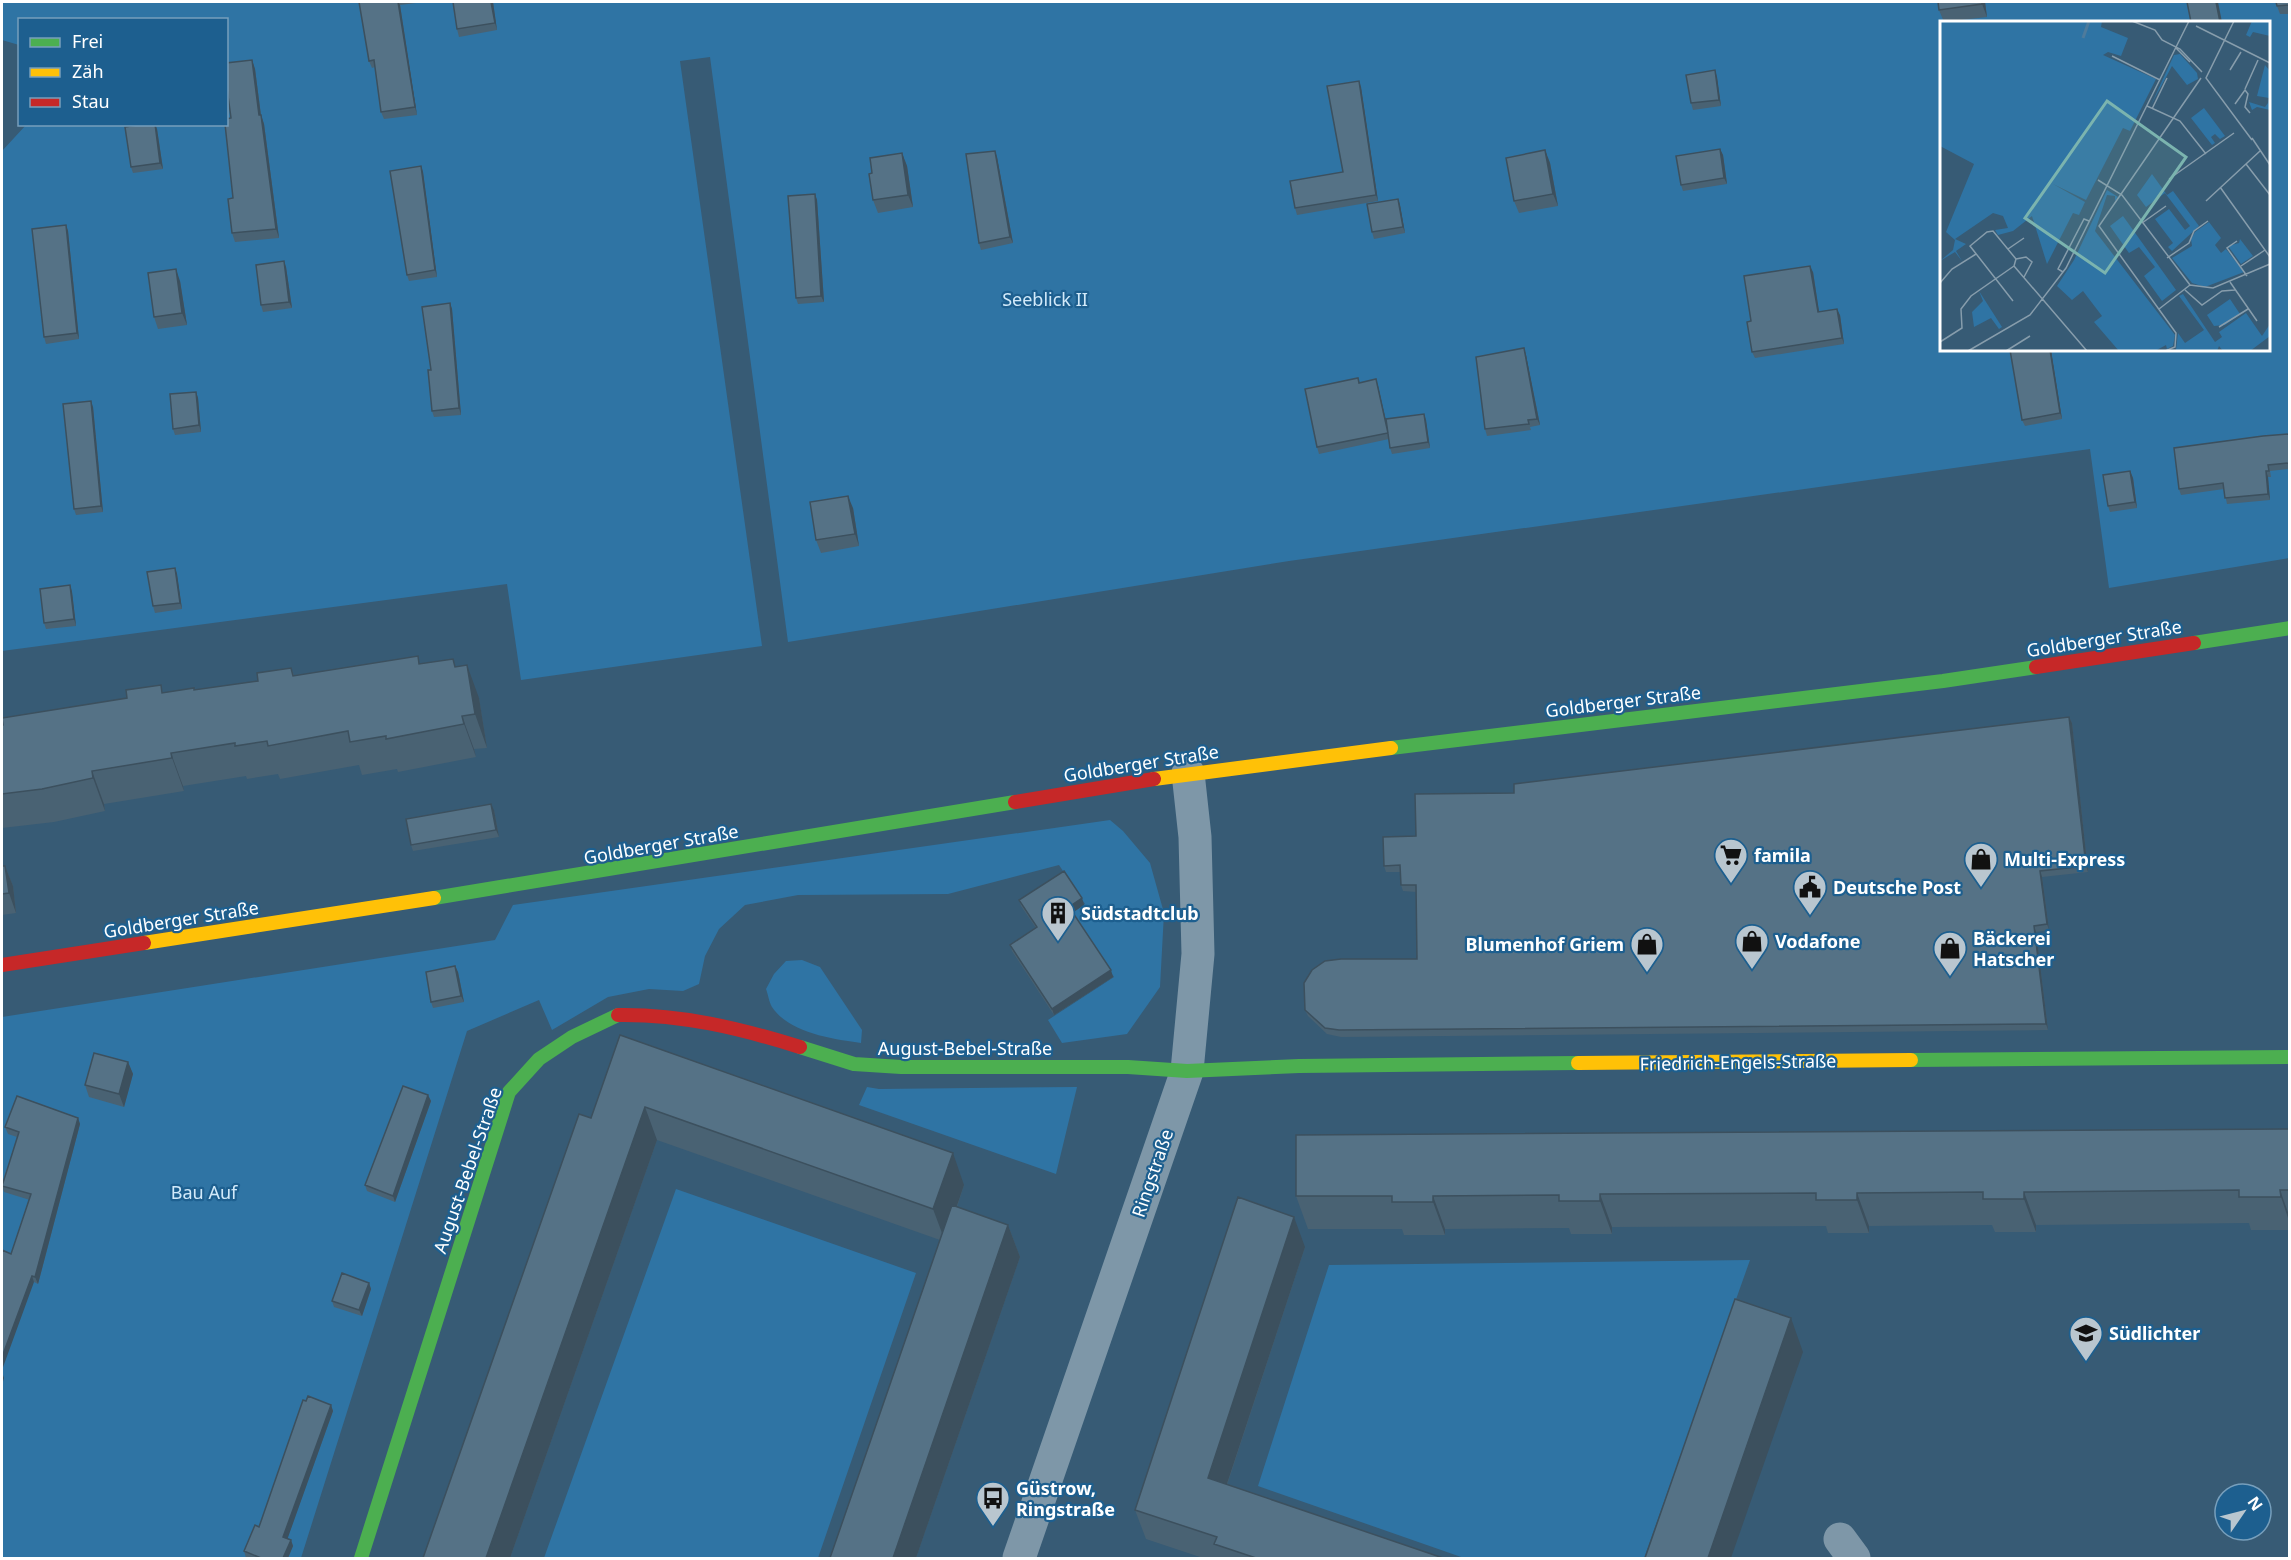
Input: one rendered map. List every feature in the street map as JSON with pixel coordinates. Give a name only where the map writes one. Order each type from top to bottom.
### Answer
[{"type":"main road","name":"Goldberger Straße","points":[[2,965],[541,882],[1188,773],[1943,681],[2289,628]]},
{"type":"main road","name":"August-Bebel-Straße","points":[[361,1558],[509,1092],[538,1059],[572,1037],[618,1015],[689,1018],[742,1029],[854,1064],[901,1067],[1128,1067],[1187,1071]]},
{"type":"main road","name":"Friedrich-Engels-Straße","points":[[1187,1071],[1299,1066],[2289,1057]]},
{"type":"street","name":"Ringstraße","points":[[1018,1558],[1187,1071],[1198,954],[1196,837],[1188,773]]},
{"type":"green space","name":"Seeblick II","points":[[2,2],[2289,2],[2289,558],[2109,588],[2090,449],[1289,561],[788,642],[710,57],[680,61],[762,646],[521,680],[507,584],[2,651],[2,151],[25,126],[228,126],[228,18],[18,18],[18,45],[2,40]]},
{"type":"green space","name":"Bau Auf","points":[[1110,820],[1123,831],[1150,863],[1164,913],[1160,987],[1127,1034],[1062,1043],[1048,1020],[1114,977],[1072,913],[1085,904],[1059,865],[948,894],[798,895],[745,905],[719,929],[705,956],[699,984],[683,991],[649,989],[608,997],[552,1030],[539,1000],[467,1031],[301,1558],[2,1558],[2,1017],[495,940],[513,905]]},
{"type":"green space","points":[[802,960],[820,967],[862,1030],[861,1043],[825,1037],[800,1029],[780,1016],[772,1007],[766,989],[774,974],[786,961]]},
{"type":"green space","points":[[867,1087],[879,1089],[1077,1087],[1056,1174],[859,1105]]},
{"type":"green space","points":[[676,1189],[916,1273],[818,1558],[544,1558]]},
{"type":"green space","points":[[1750,1260],[1644,1558],[1464,1558],[1258,1486],[1329,1265]]},
{"type":"building","points":[[359,2],[398,2],[415,107],[381,112],[374,60],[369,61]]},
{"type":"building","points":[[453,2],[491,2],[495,23],[457,29]]},
{"type":"building","points":[[1938,2],[1982,2],[1982,4],[1939,10]]},
{"type":"building","points":[[2187,2],[2216,2],[2220,21],[2191,21]]},
{"type":"building","points":[[2276,2],[2289,2],[2289,5],[2277,6]]},
{"type":"building","points":[[252,60],[276,229],[232,233],[228,199],[233,198],[225,126],[228,126],[228,119],[231,118],[228,63]]},
{"type":"building","points":[[1715,70],[1719,100],[1691,103],[1686,75]]},
{"type":"building","points":[[1359,81],[1376,195],[1295,208],[1290,181],[1343,172],[1327,86]]},
{"type":"building","points":[[155,126],[160,163],[131,167],[125,127]]},
{"type":"building","points":[[1720,149],[1724,178],[1681,185],[1676,156]]},
{"type":"building","points":[[1545,150],[1553,194],[1514,201],[1506,158]]},
{"type":"building","points":[[995,151],[1010,237],[979,243],[966,154]]},
{"type":"building","points":[[902,153],[908,195],[873,200],[869,174],[872,173],[870,158]]},
{"type":"building","points":[[421,166],[435,270],[407,275],[390,171]]},
{"type":"building","points":[[815,194],[821,296],[796,298],[788,196]]},
{"type":"building","points":[[1398,199],[1403,227],[1372,232],[1367,204]]},
{"type":"building","points":[[66,225],[77,333],[44,337],[32,229]]},
{"type":"building","points":[[284,261],[289,302],[261,305],[256,265]]},
{"type":"building","points":[[1810,266],[1818,312],[1837,309],[1842,338],[1752,352],[1747,322],[1751,321],[1744,276]]},
{"type":"building","points":[[176,269],[182,313],[154,317],[148,273]]},
{"type":"building","points":[[450,303],[459,408],[432,411],[428,370],[431,370],[422,307]]},
{"type":"building","points":[[1524,348],[1537,419],[1528,420],[1529,424],[1485,429],[1476,357]]},
{"type":"building","points":[[2010,351],[2050,351],[2060,413],[2022,420]]},
{"type":"building","points":[[1358,378],[1359,383],[1376,379],[1388,433],[1317,447],[1305,389]]},
{"type":"building","points":[[196,392],[199,425],[173,429],[170,394]]},
{"type":"building","points":[[91,401],[101,506],[74,509],[63,404]]},
{"type":"building","points":[[1424,414],[1428,442],[1390,448],[1386,419]]},
{"type":"building","points":[[2289,434],[2289,463],[2268,465],[2269,471],[2266,471],[2268,494],[2225,498],[2223,483],[2179,489],[2174,448]]},
{"type":"building","points":[[2130,471],[2135,502],[2108,506],[2103,475]]},
{"type":"building","points":[[848,496],[855,534],[816,540],[810,502]]},
{"type":"building","points":[[175,568],[180,603],[153,606],[147,572]]},
{"type":"building","points":[[70,585],[74,619],[44,623],[40,589]]},
{"type":"building","points":[[418,656],[419,664],[453,659],[455,667],[467,665],[475,714],[462,716],[464,724],[386,739],[386,736],[350,742],[348,731],[268,746],[267,741],[235,746],[235,743],[171,753],[172,758],[92,771],[93,778],[42,789],[2,794],[2,718],[127,698],[126,690],[161,685],[162,693],[194,688],[194,690],[258,681],[257,673],[291,668],[293,676]]},
{"type":"building","name":"famila","points":[[2069,717],[2086,866],[2040,871],[2047,924],[2034,926],[2046,1024],[1339,1030],[1325,1028],[1305,1010],[1304,983],[1312,970],[1325,961],[1417,959],[1416,885],[1401,885],[1400,865],[1384,866],[1383,837],[1416,836],[1415,794],[1514,793],[1514,784]]},
{"type":"building","points":[[491,804],[496,830],[411,845],[406,819]]},
{"type":"building","points":[[2,866],[5,866],[9,893],[2,894]]},
{"type":"building","name":"Südstadtclub","points":[[1064,871],[1082,898],[1069,907],[1111,970],[1052,1009],[1010,945],[1037,927],[1019,900]]},
{"type":"building","points":[[455,966],[461,996],[431,1002],[426,972]]},
{"type":"building","points":[[620,1035],[953,1153],[933,1209],[645,1107],[486,1558],[423,1558],[579,1114],[591,1118]]},
{"type":"building","points":[[94,1053],[128,1062],[119,1094],[85,1085]]},
{"type":"building","points":[[403,1086],[428,1095],[393,1196],[365,1185]]},
{"type":"building","points":[[17,1096],[78,1118],[35,1277],[32,1276],[2,1357],[2,1250],[11,1254],[31,1194],[2,1186],[19,1132],[5,1127]]},
{"type":"building","points":[[2289,1129],[2289,1190],[2280,1190],[2281,1197],[2239,1197],[2239,1190],[2024,1192],[2024,1199],[1983,1199],[1983,1192],[1857,1193],[1857,1200],[1816,1200],[1816,1193],[1600,1194],[1600,1201],[1559,1201],[1559,1195],[1433,1196],[1433,1202],[1392,1202],[1392,1196],[1296,1196],[1296,1135]]},
{"type":"building","points":[[1238,1197],[1294,1217],[1208,1478],[1443,1558],[1256,1558],[1214,1544],[1217,1537],[1135,1510]]},
{"type":"building","points":[[952,1205],[1008,1225],[893,1558],[830,1558]]},
{"type":"building","points":[[342,1273],[369,1283],[359,1310],[332,1301]]},
{"type":"building","points":[[1735,1299],[1791,1318],[1708,1558],[1645,1558]]},
{"type":"building","points":[[308,1396],[331,1405],[283,1537],[291,1540],[283,1558],[261,1558],[244,1551],[255,1525],[259,1527],[303,1400],[306,1401]]},
{"type":"traffic: fast","points":[[2194,643],[2290,628]]},
{"type":"traffic: fast","points":[[1391,748],[1943,681],[2036,667]]},
{"type":"traffic: fast","points":[[434,898],[1015,802]]},
{"type":"traffic: fast","points":[[361,1558],[509,1092],[539,1059],[572,1037],[618,1015]]},
{"type":"traffic: fast","points":[[800,1047],[854,1064],[901,1067],[1128,1067],[1187,1071],[1299,1066],[1578,1063]]},
{"type":"traffic: fast","points":[[1911,1060],[2290,1057]]},
{"type":"traffic: slow","points":[[1154,779],[1391,748]]},
{"type":"traffic: slow","points":[[144,943],[434,898]]},
{"type":"traffic: slow","points":[[1578,1063],[1911,1060]]},
{"type":"traffic: jam","points":[[2036,667],[2194,643]]},
{"type":"traffic: jam","points":[[1015,802],[1154,779]]},
{"type":"traffic: jam","points":[[2,965],[144,943]]},
{"type":"traffic: jam","points":[[618,1015],[641,1015],[710,1023],[800,1047]]},
{"type":"place","name":"famila","points":[[1731,884]]},
{"type":"place","name":"Multi-Express","points":[[1981,888]]},
{"type":"place","name":"Deutsche Post","points":[[1810,916]]},
{"type":"place","name":"Südstadtclub","points":[[1058,942]]},
{"type":"place","name":"Vodafone","points":[[1752,970]]},
{"type":"place","name":"Blumenhof Griem","points":[[1647,973]]},
{"type":"place","name":"Bäckerei Hatscher","points":[[1950,977]]},
{"type":"place","name":"Südlichter","points":[[2086,1362]]},
{"type":"place","name":"Güstrow, Ringstraße","points":[[993,1527]]}]
